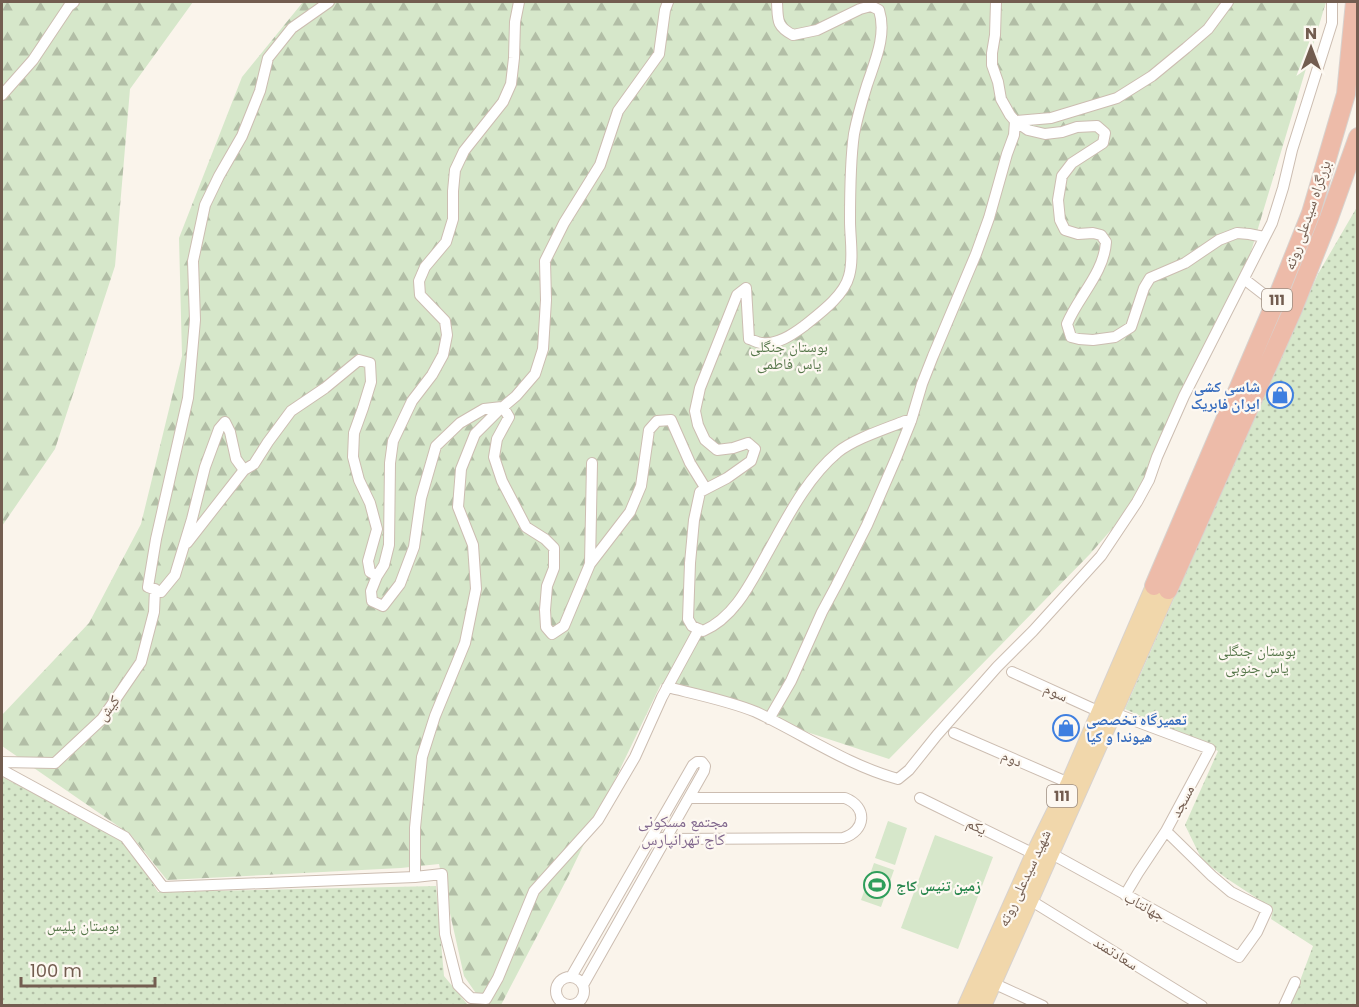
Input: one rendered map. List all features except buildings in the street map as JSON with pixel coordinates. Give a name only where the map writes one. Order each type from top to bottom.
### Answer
[{"type":"highway","points":[[1345,2],[1346,94]]},
{"type":"highway","name":"بزرگراه سیدعلی روته","points":[[1161,588],[1308,220],[1346,94],[1355,2]]},
{"type":"highway","points":[[1346,94],[1358,41]]},
{"type":"highway","name":"بزرگراه سیدعلی روته","points":[[1161,588],[1293,309],[1358,137]]},
{"type":"highway","points":[[1308,220],[1327,223],[1358,167]]},
{"type":"main road","name":"شهید سیدعلی روته","points":[[983,1005],[1052,854],[1107,712],[1161,588]]},
{"type":"main road","name":"شهید سیدعلی روته","points":[[966,1005],[1034,855],[1107,712]]},
{"type":"street","points":[[2,95],[33,60],[74,2]]},
{"type":"street","name":"کیش","points":[[2,762],[55,763],[102,719],[141,662],[154,612],[155,590],[148,587],[156,539],[188,398],[195,320],[193,261],[205,205],[242,136],[260,92],[268,58],[292,28],[329,2]]},
{"type":"street","points":[[503,407],[484,409],[468,418],[436,446],[421,498],[414,547],[400,584],[383,606],[372,601],[371,591],[384,565],[389,544],[390,464],[393,441],[412,401],[432,375],[443,355],[447,335],[445,321],[420,295],[419,281],[425,267],[446,242],[453,219],[455,170],[464,152],[503,102],[511,84],[515,22],[519,2]]},
{"type":"street","points":[[415,878],[415,828],[422,757],[435,716],[465,643],[476,589],[473,544],[458,507],[461,469],[475,434],[516,396],[535,374],[543,349],[546,300],[545,261],[564,223],[600,165],[618,111],[659,54],[668,2]]},
{"type":"street","points":[[777,2],[778,19],[782,29],[793,35],[817,30],[871,6],[879,10],[882,19],[880,44],[854,133],[851,168],[850,271],[842,290],[823,312],[779,341],[762,343],[749,339],[746,288],[737,295],[700,388],[695,411],[705,440],[717,450],[748,443],[754,449],[751,461],[727,478],[700,492],[694,520],[688,596],[688,619],[692,626],[703,631],[713,627],[730,612],[753,578],[797,501],[815,475],[839,451],[864,438],[905,421],[911,421]]},
{"type":"street","points":[[996,2],[992,65],[1001,99],[1010,115],[1028,130],[1045,134],[1088,126],[1097,126],[1105,133],[1102,143],[1072,163],[1062,176],[1058,200],[1060,220],[1065,230],[1078,234],[1101,235],[1106,242],[1106,253],[1067,324],[1071,337],[1093,340],[1115,337],[1131,327],[1144,288],[1150,278],[1185,263],[1219,240],[1237,233],[1264,237]]},
{"type":"street","points":[[1015,121],[1051,118],[1117,98],[1152,76],[1186,48],[1208,28],[1228,2]]},
{"type":"street","points":[[667,687],[754,712],[874,772],[897,779],[909,770],[997,667],[1101,556],[1137,502],[1149,480],[1185,396],[1272,223],[1292,150],[1332,23],[1332,2]]},
{"type":"street","points":[[769,719],[791,681],[822,612],[867,525],[911,421],[922,384],[983,236],[1014,135],[1015,121]]},
{"type":"street","points":[[1244,279],[1275,303]]},
{"type":"street","points":[[183,549],[244,470],[254,465],[291,411],[325,388],[359,360],[370,363],[371,382],[354,433],[353,457],[377,529],[368,561],[370,572],[377,576]]},
{"type":"street","points":[[503,407],[509,417],[496,439],[494,457],[502,481],[526,527],[545,539],[554,548],[554,568],[547,586],[545,610],[546,627],[552,634],[564,626],[590,564],[630,512],[641,486],[649,430],[657,421],[671,420],[690,463],[706,489]]},
{"type":"street","points":[[155,590],[161,592],[175,575],[205,466],[219,429],[225,422],[231,432],[236,459],[244,470]]},
{"type":"street","points":[[590,564],[592,463]]},
{"type":"street","points":[[2,770],[125,837],[163,887],[415,878],[442,874],[445,934],[458,985],[471,998],[486,999],[498,978],[534,891],[598,820],[635,757],[667,687],[699,629]]},
{"type":"street","name":"سوم","points":[[1012,672],[1107,712]]},
{"type":"street","name":"مسجد","points":[[1107,712],[1210,748],[1166,831],[1231,892],[1267,910],[1257,932],[1239,957]]},
{"type":"street","name":"دوم","points":[[954,733],[1069,783]]},
{"type":"street","points":[[571,977],[693,765],[702,762],[705,771],[583,985]]},
{"type":"street","points":[[654,833],[665,839],[843,838],[851,836],[861,823],[858,807],[852,801],[844,798],[689,798]]},
{"type":"street","name":"یکم","points":[[920,798],[1034,855]]},
{"type":"street","points":[[1125,895],[1166,831]]},
{"type":"street","name":"جهانتاب","points":[[1052,854],[1239,957]]},
{"type":"street","name":"سعادتمند","points":[[1030,900],[1202,1005]]},
{"type":"street","points":[[571,977],[578,979],[583,985],[584,996],[580,1002],[568,1005],[557,998],[556,987],[563,979],[571,977]]},
{"type":"street","points":[[1284,1005],[1295,982]]},
{"type":"street","points":[[993,983],[1039,1005]]},
{"type":"green space","points":[[2,2],[193,2],[130,89],[115,266],[55,449],[2,526]]},
{"type":"green space","name":"بوستان جنگلی یاس فاطمی","points":[[303,2],[1326,2],[1241,285],[1146,490],[1090,554],[889,759],[661,684],[570,873],[501,1005],[484,1005],[464,976],[439,864],[167,880],[131,835],[2,746],[2,715],[89,623],[141,524],[182,356],[179,238],[242,77]]},
{"type":"green space","name":"بوستان جنگلی یاس جنوبی","points":[[1357,207],[1357,1005],[1291,1005],[1313,946],[1271,919],[1273,909],[1202,860],[1185,825],[1218,751],[1125,709],[1318,274]]},
{"type":"green space","name":"بوستان پلیس","points":[[2,777],[125,840],[158,892],[436,886],[444,976],[468,1005],[2,1005]]},
{"type":"green space","name":"زمین تنیس کاج","points":[[888,821],[907,828],[895,865],[875,858]]},
{"type":"green space","points":[[935,835],[993,857],[958,949],[901,928]]},
{"type":"green space","name":"زمین تنیس کاج","points":[[874,863],[894,870],[881,907],[861,900]]},
{"type":"place","name":"شاسی کشی ایران فابریک","points":[[1280,395]]},
{"type":"place","name":"تعمیرگاه تخصصی هیوندا و کیا","points":[[1066,728]]},
{"type":"place","name":"زمین تنیس کاج","points":[[877,885]]},
{"type":"district","name":"مجتمع مسکونی کاج تهرانپارس","points":[[683,830]]}]
